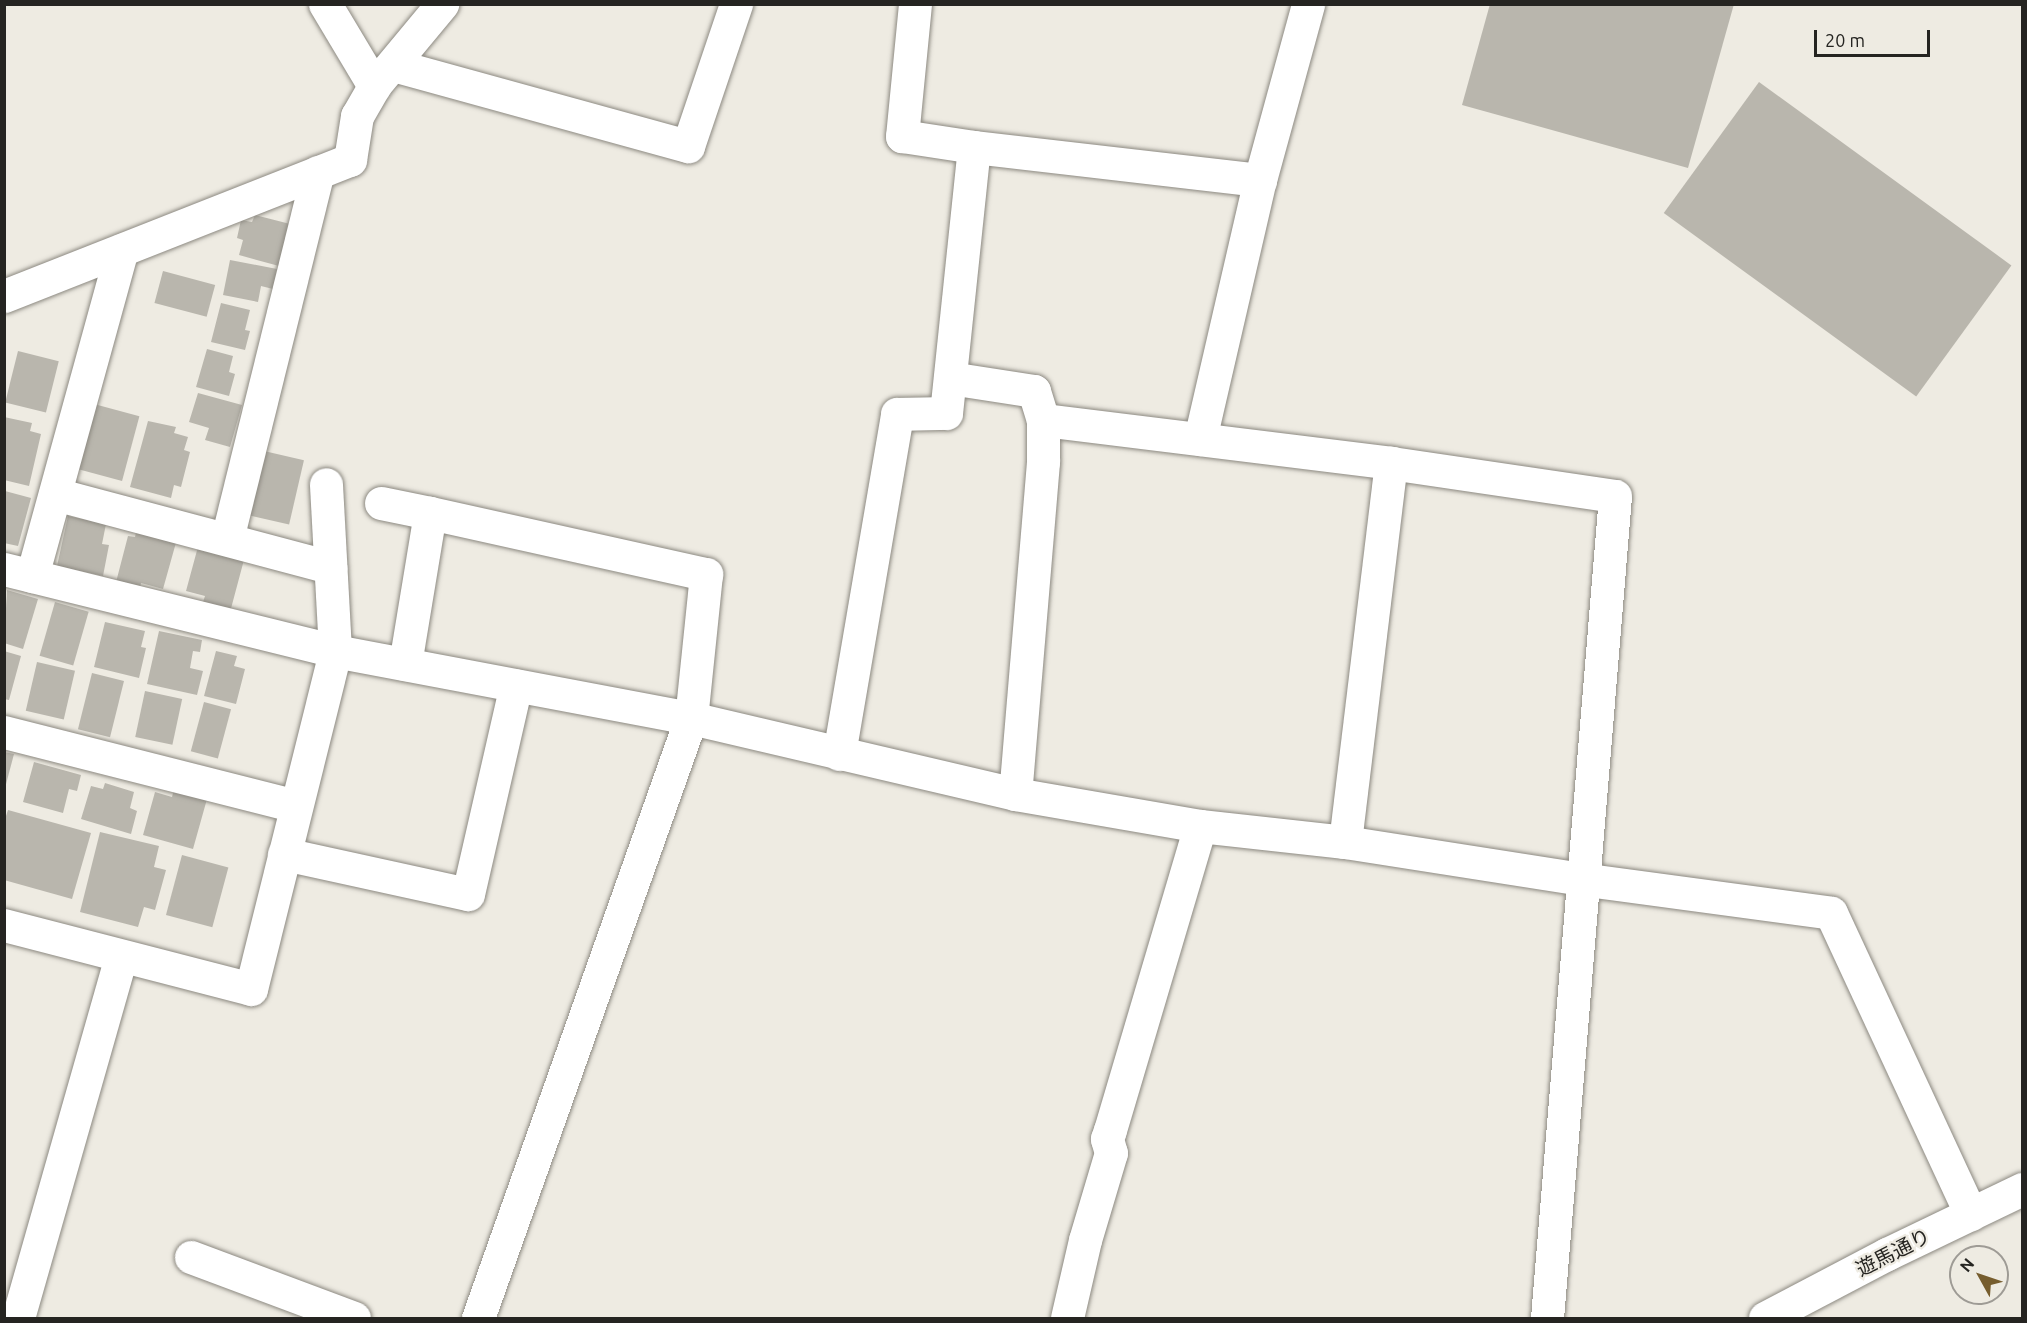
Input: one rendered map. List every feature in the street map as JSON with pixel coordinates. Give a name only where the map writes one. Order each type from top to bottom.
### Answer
[{"type":"street","points":[[325,4],[383,76],[688,146],[736,4]]},
{"type":"street","points":[[4,296],[350,160],[357,116],[383,76],[442,4]]},
{"type":"street","points":[[915,4],[902,136],[974,147],[1260,180]]},
{"type":"street","points":[[1200,439],[1260,180],[1308,4]]},
{"type":"street","points":[[839,754],[897,414],[946,413],[974,147]]},
{"type":"street","points":[[227,539],[318,172]]},
{"type":"street","points":[[122,250],[55,494],[18,573],[335,651],[691,718],[1015,794],[1200,826],[1345,842],[1581,879],[1831,913],[1971,1214]]},
{"type":"street","points":[[950,378],[1034,391],[1043,420],[1043,462],[1015,794]]},
{"type":"street","points":[[1043,420],[1391,463],[1615,496],[1581,879],[1546,1318]]},
{"type":"street","points":[[1345,842],[1391,463]]},
{"type":"street","points":[[4,925],[251,989],[335,651],[326,484]]},
{"type":"street","points":[[55,494],[330,567]]},
{"type":"street","points":[[381,503],[706,574],[691,718],[478,1318]]},
{"type":"street","points":[[405,664],[430,513]]},
{"type":"street","points":[[284,854],[468,894],[516,685]]},
{"type":"street","points":[[4,732],[296,807]]},
{"type":"street","points":[[1067,1318],[1085,1240],[1112,1153],[1107,1139],[1200,826]]},
{"type":"street","points":[[18,1318],[121,957]]},
{"type":"street","name":"遊馬通り","points":[[1765,1318],[2022,1189]]},
{"type":"street","points":[[191,1257],[354,1318]]},
{"type":"building","points":[[1490,4],[1734,4],[1688,168],[1462,105]]},
{"type":"building","points":[[1759,82],[2011,265],[1916,396],[1664,213]]},
{"type":"building","points":[[255,215],[294,225],[279,266],[239,255],[243,240],[237,238],[241,220],[252,222]]},
{"type":"building","points":[[230,260],[277,269],[273,289],[261,286],[258,302],[223,295]]},
{"type":"building","points":[[163,271],[215,285],[207,317],[154,303]]},
{"type":"building","points":[[221,303],[250,310],[245,330],[250,331],[245,350],[211,342]]},
{"type":"building","points":[[207,349],[233,356],[229,372],[235,374],[229,396],[196,387]]},
{"type":"building","points":[[18,351],[59,361],[46,413],[5,402]]},
{"type":"building","points":[[198,393],[242,405],[230,447],[205,440],[209,428],[189,422]]},
{"type":"building","points":[[94,404],[139,416],[122,481],[77,469]]},
{"type":"building","points":[[4,417],[32,423],[30,431],[41,434],[29,486],[4,480]]},
{"type":"building","points":[[148,421],[176,427],[174,433],[188,437],[184,450],[190,452],[181,487],[174,485],[171,498],[130,487]]},
{"type":"building","points":[[264,451],[304,460],[289,525],[249,515]]},
{"type":"building","points":[[5,491],[31,498],[18,546],[4,543]]},
{"type":"building","points":[[68,516],[106,524],[102,544],[109,545],[103,576],[57,566]]},
{"type":"building","points":[[137,528],[177,539],[163,589],[141,583],[139,592],[115,586],[128,536],[135,537]]},
{"type":"building","points":[[199,543],[245,556],[229,616],[201,608],[205,596],[186,591]]},
{"type":"building","points":[[7,590],[38,599],[23,649],[4,643]]},
{"type":"building","points":[[55,602],[89,612],[73,665],[40,656]]},
{"type":"building","points":[[105,622],[145,631],[141,647],[146,648],[139,678],[94,667]]},
{"type":"building","points":[[159,631],[202,640],[200,652],[193,651],[190,668],[203,671],[197,695],[147,684]]},
{"type":"building","points":[[4,651],[21,656],[9,700],[4,699]]},
{"type":"building","points":[[216,651],[237,656],[234,666],[245,669],[236,704],[204,696]]},
{"type":"building","points":[[37,662],[75,671],[64,719],[26,711]]},
{"type":"building","points":[[92,673],[124,681],[110,737],[78,729]]},
{"type":"building","points":[[145,691],[182,699],[172,745],[135,737]]},
{"type":"building","points":[[204,702],[231,709],[218,759],[191,751]]},
{"type":"building","points":[[4,752],[14,754],[5,788],[4,787]]},
{"type":"building","points":[[34,762],[81,775],[77,791],[69,789],[63,813],[23,802]]},
{"type":"building","points":[[105,783],[134,792],[130,808],[137,811],[131,834],[81,819],[91,786],[103,789]]},
{"type":"building","points":[[174,789],[207,799],[193,849],[143,835],[155,792],[172,797]]},
{"type":"building","points":[[8,810],[91,833],[72,899],[4,880],[4,822]]},
{"type":"building","points":[[100,832],[159,846],[154,867],[166,870],[155,910],[144,907],[138,927],[80,912]]},
{"type":"building","points":[[182,855],[228,867],[212,927],[166,915]]}]
